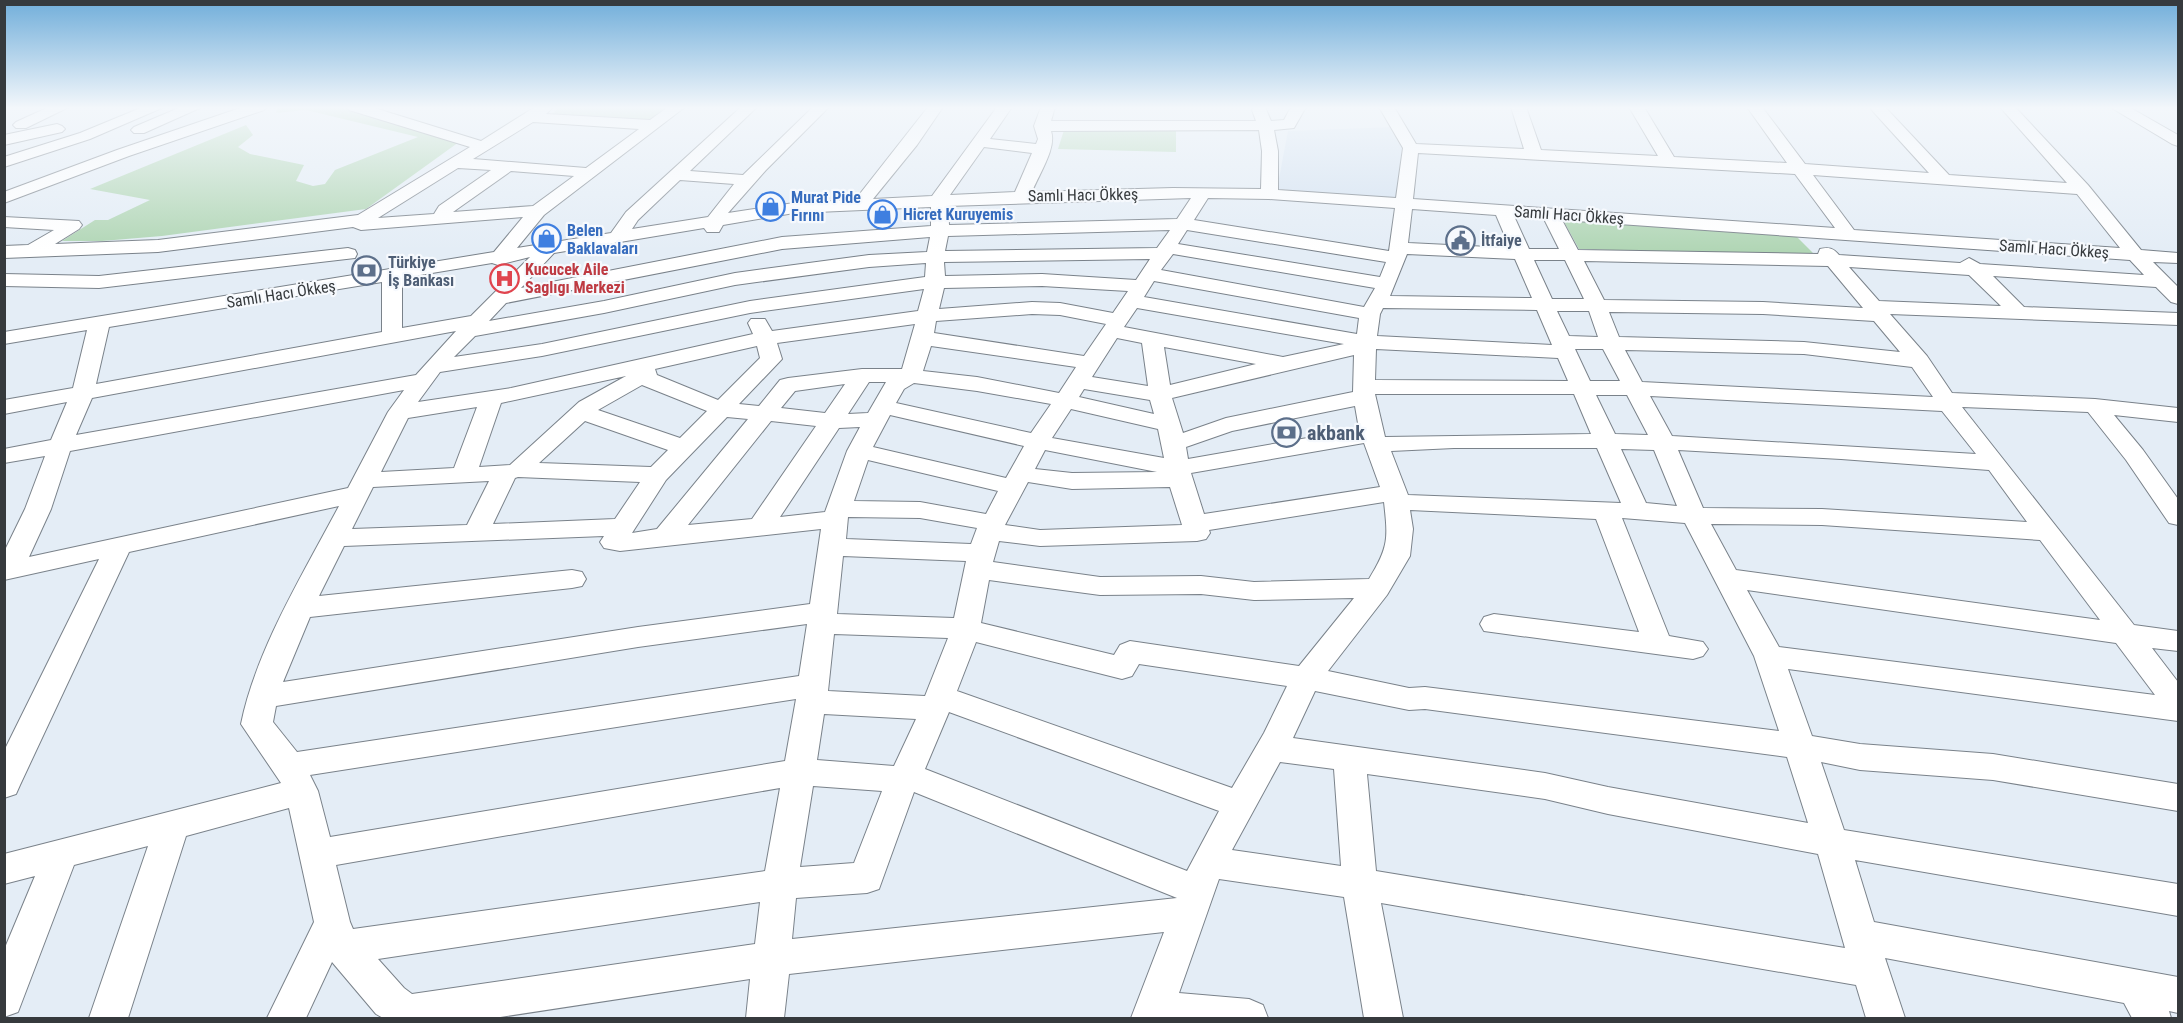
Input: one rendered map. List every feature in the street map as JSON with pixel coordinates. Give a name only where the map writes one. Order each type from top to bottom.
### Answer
[{"type":"street","points":[[4,162],[27,155]]},
{"type":"street","points":[[4,198],[120,155]]},
{"type":"street","points":[[340,284],[348,254],[362,223],[468,155]]},
{"type":"street","points":[[498,259],[538,211],[613,155]]},
{"type":"street","points":[[617,237],[632,216],[699,155]]},
{"type":"street","points":[[774,155],[713,220],[713,230],[722,253],[750,307],[781,382],[788,385],[862,376],[1078,381],[1171,434],[1196,439],[1206,432],[1226,425],[1365,392],[1633,388],[2095,406],[2178,415]]},
{"type":"street","points":[[861,203],[899,155]]},
{"type":"street","points":[[765,1018],[780,884],[812,694],[837,514],[859,451],[895,386],[910,376],[926,327],[940,231],[939,199],[970,155]]},
{"type":"street","points":[[1021,196],[1040,155]]},
{"type":"street","points":[[1269,195],[1271,155]]},
{"type":"street","points":[[1249,1018],[1152,1014],[1199,888],[1306,678],[1377,588],[1397,556],[1400,529],[1396,497],[1374,439],[1365,392],[1366,342],[1378,300],[1398,253],[1410,155]]},
{"type":"street","points":[[1546,155],[2082,189]]},
{"type":"street","points":[[1665,155],[1669,162]]},
{"type":"street","points":[[1790,155],[1848,234]]},
{"type":"street","points":[[1921,155],[1945,180]]},
{"type":"street","points":[[2051,155],[2082,189],[2135,255],[2178,298]]},
{"type":"street","points":[[454,163],[588,173]]},
{"type":"street","points":[[440,218],[445,210],[506,167]]},
{"type":"street","points":[[677,176],[748,180]]},
{"type":"street","points":[[338,935],[780,884],[867,878],[889,812],[938,702],[966,629],[986,544],[1017,480],[1038,441],[1203,193]]},
{"type":"street","name":"Samlı Hacı Ökkeş","points":[[4,338],[498,259],[713,220],[794,208],[939,199],[1203,193],[1269,195],[2178,258]]},
{"type":"street","points":[[1502,210],[1543,306],[1564,347],[1580,388],[1637,510]]},
{"type":"street","points":[[4,252],[158,246],[362,223],[538,211]]},
{"type":"street","points":[[1550,214],[1598,305],[1610,342],[1662,440],[1694,516],[1769,656],[1832,843],[1885,1018]]},
{"type":"street","points":[[4,222],[72,225],[4,271]]},
{"type":"street","points":[[502,298],[782,243],[940,231],[1183,224],[1398,253],[1831,260],[2163,282]]},
{"type":"street","points":[[1814,232],[1831,260],[1919,361],[1947,402],[2127,634],[2178,704]]},
{"type":"street","points":[[1948,242],[2018,312]]},
{"type":"street","points":[[546,251],[428,374],[399,412],[299,608],[262,697],[257,724],[295,779],[338,935],[390,1000],[409,1016],[770,960],[1199,888],[1360,884],[1865,952],[2144,1003],[2178,995]]},
{"type":"street","points":[[4,280],[99,282],[348,254]]},
{"type":"street","points":[[4,407],[392,336],[604,307],[735,279],[869,261],[1042,280],[1378,300],[1543,306],[2018,312],[2178,319]]},
{"type":"street","points":[[4,456],[304,400],[935,270],[1142,287],[1378,300]]},
{"type":"street","points":[[392,336],[393,276]]},
{"type":"street","points":[[832,547],[986,544],[1040,538],[1197,533],[1178,474],[1171,434],[1160,394],[1142,287]]},
{"type":"street","points":[[399,412],[501,397],[676,357],[768,349],[926,327],[1047,308],[1142,287],[1366,342],[1564,347],[1610,342],[1804,348],[1919,361]]},
{"type":"street","points":[[7,570],[38,509],[60,446],[83,392],[99,324]]},
{"type":"street","points":[[926,327],[1078,381],[1129,391],[1160,394],[1286,363],[1342,353],[1366,342]]},
{"type":"street","points":[[1152,339],[1286,363]]},
{"type":"street","points":[[768,349],[722,408],[657,475],[613,542],[626,543],[665,536],[759,528],[837,514],[920,510],[986,544],[1100,586],[1201,585],[1254,591],[1377,588]]},
{"type":"street","points":[[476,532],[512,472],[584,410],[676,357]]},
{"type":"street","points":[[640,376],[722,408],[834,420],[881,413],[1038,441],[1178,474]]},
{"type":"street","points":[[759,528],[862,376]]},
{"type":"street","points":[[665,536],[788,385]]},
{"type":"street","points":[[501,397],[584,410],[684,448]]},
{"type":"street","points":[[464,474],[501,397]]},
{"type":"street","points":[[2095,406],[2135,455],[2178,517]]},
{"type":"street","points":[[859,451],[1017,480],[1072,481],[1178,474],[1374,439],[1662,440],[1827,449],[1996,463]]},
{"type":"street","points":[[7,570],[119,546],[359,487],[464,474],[512,472],[657,475]]},
{"type":"street","points":[[1195,524],[1396,497],[1606,511],[1637,510],[1694,516],[1822,517],[2048,532]]},
{"type":"street","points":[[1606,511],[1658,644]]},
{"type":"street","points":[[334,538],[621,527]]},
{"type":"street","points":[[4,785],[119,546]]},
{"type":"street","points":[[1728,578],[2178,641]]},
{"type":"street","points":[[299,608],[572,579]]},
{"type":"street","points":[[262,697],[638,638],[822,618],[966,629],[1122,668],[1130,652],[1306,678],[1409,699],[1425,698],[1799,746],[1860,757],[1993,767],[2178,797]]},
{"type":"street","points":[[1494,624],[1693,649]]},
{"type":"street","points":[[1769,656],[1888,673],[2178,704]]},
{"type":"street","points":[[4,869],[172,825],[295,779],[812,694],[938,702],[1240,805]]},
{"type":"street","points":[[1272,748],[1545,786],[1589,799],[1697,816],[1832,843],[2178,900]]},
{"type":"street","points":[[1349,757],[1360,884],[1383,1018]]},
{"type":"street","points":[[316,854],[799,772],[905,777],[1199,888]]},
{"type":"street","points":[[110,1018],[172,825]]},
{"type":"street","points":[[4,999],[61,854]]},
{"type":"street","points":[[286,1018],[338,935]]},
{"type":"shaded area","points":[[1283,155],[1401,155],[1396,199],[1277,189]]},
{"type":"green space","points":[[174,155],[254,155],[304,165],[296,181],[313,186],[325,184],[335,170],[373,155],[441,155],[366,209],[162,236],[102,241],[62,241],[95,220],[108,220],[150,200],[90,189]]},
{"type":"green space","points":[[1563,220],[1796,236],[1816,256],[1579,249]]},
{"type":"place","name":"Murat Pide Fırını","points":[[770,206]]},
{"type":"place","name":"Hicret Kuruyemis","points":[[882,214]]},
{"type":"place","name":"Belen Baklavaları","points":[[546,239]]},
{"type":"place","name":"İtfaiye","points":[[1460,240]]},
{"type":"place","name":"Türkiye İş Bankası","points":[[367,271]]},
{"type":"place","name":"Kucucek Aile Saglıgı Merkezi","points":[[504,278]]},
{"type":"place","name":"akbank","points":[[1286,433]]}]
